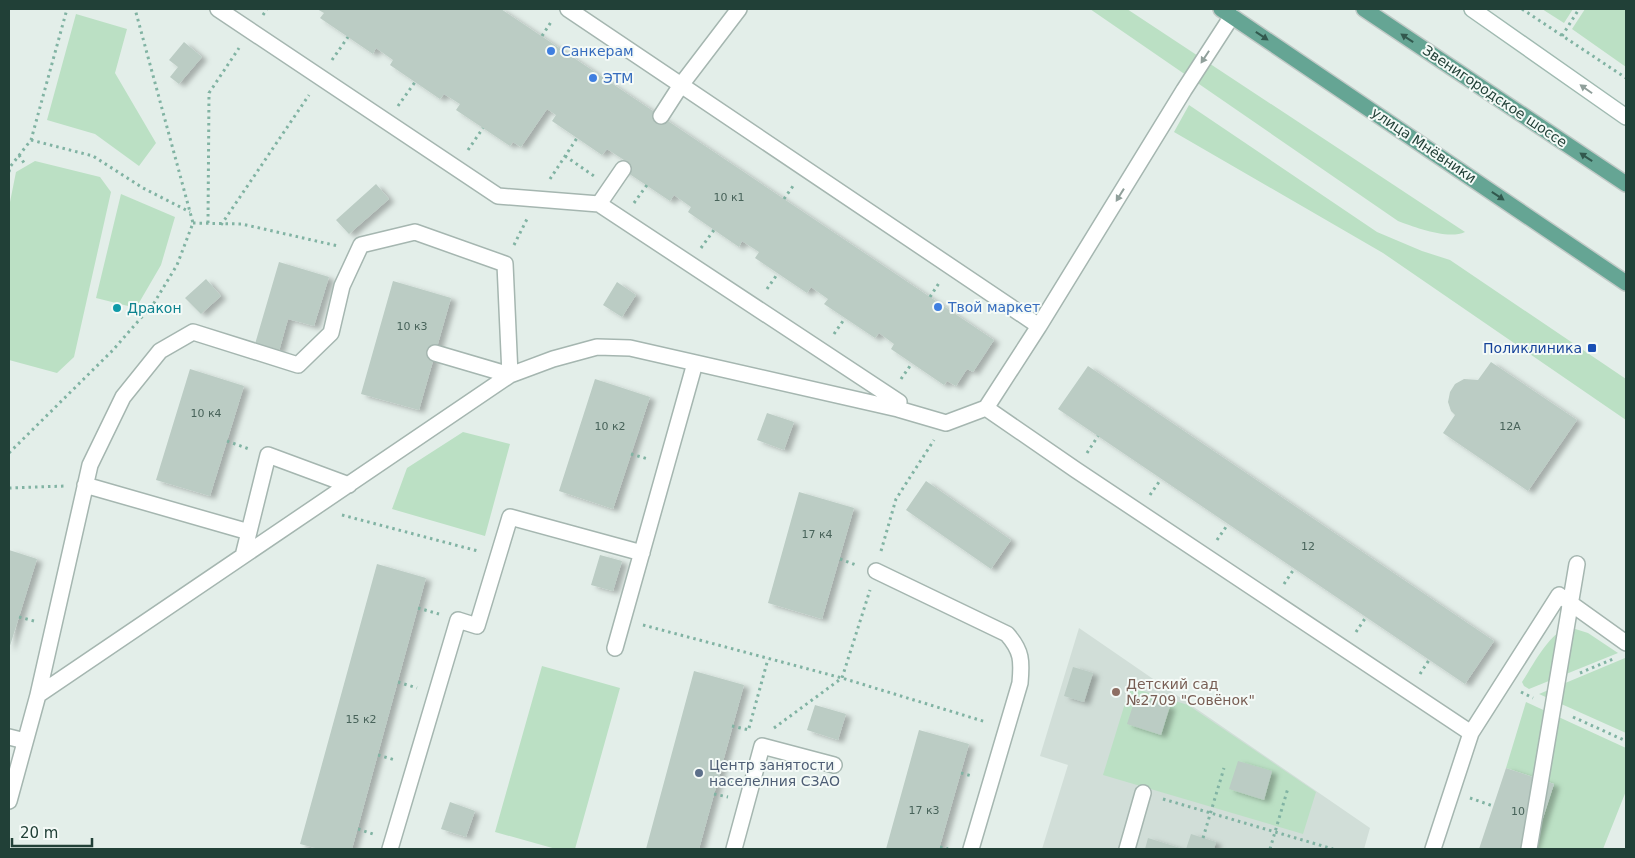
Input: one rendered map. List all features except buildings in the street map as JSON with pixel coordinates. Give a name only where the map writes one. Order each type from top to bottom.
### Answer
[{"type":"main road","points":[[218,9],[498,196],[599,204],[899,402],[898,409]]},
{"type":"main road","points":[[568,9],[1039,326]]},
{"type":"main road","points":[[661,116],[738,9]]},
{"type":"main road","name":"Звенигородское шоссе","points":[[1364,9],[1626,184]]},
{"type":"main road","points":[[1472,9],[1626,117]]},
{"type":"main road","points":[[38,695],[510,375],[553,359],[597,347],[630,348],[898,409],[946,423],[986,408],[1039,326],[1184,90],[1227,12]]},
{"type":"main road","name":"улица Мнёвники","points":[[1227,12],[1626,283]]},
{"type":"main road","points":[[599,204],[624,169]]},
{"type":"main road","points":[[9,801],[38,695],[90,466],[123,397],[160,351],[193,332],[298,365],[331,333],[342,286],[360,245],[415,232],[506,264],[510,375]]},
{"type":"main road","points":[[435,353],[510,375]]},
{"type":"main road","points":[[615,648],[695,364]]},
{"type":"main road","points":[[986,408],[1471,733]]},
{"type":"main road","points":[[242,556],[268,456],[349,484]]},
{"type":"main road","points":[[85,485],[249,532]]},
{"type":"main road","points":[[390,849],[458,620],[477,626],[510,517],[642,553]]},
{"type":"main road","points":[[876,571],[1007,634],[1020,653],[1022,667],[1020,683],[971,849]]},
{"type":"main road","points":[[1433,849],[1471,733],[1565,600]]},
{"type":"main road","points":[[1565,600],[1626,643]]},
{"type":"main road","points":[[1529,849],[1565,600]]},
{"type":"main road","points":[[9,737],[25,742]]},
{"type":"main road","points":[[734,849],[762,746],[834,765]]},
{"type":"main road","points":[[1127,849],[1143,793]]},
{"type":"path","points":[[9,172],[31,140],[67,9]]},
{"type":"path","points":[[9,453],[112,350],[154,303],[177,265],[194,223],[135,9]]},
{"type":"path","points":[[208,223],[209,93],[267,9]]},
{"type":"path","points":[[1522,9],[1626,78]]},
{"type":"path","points":[[1562,36],[1579,9]]},
{"type":"path","points":[[221,225],[348,37]]},
{"type":"path","points":[[388,122],[415,82]]},
{"type":"path","points":[[456,168],[483,128]]},
{"type":"path","points":[[31,140],[93,156],[143,188],[190,212]]},
{"type":"path","points":[[19,155],[26,166]]},
{"type":"path","points":[[634,204],[647,185]]},
{"type":"path","points":[[194,223],[242,224],[333,246],[360,245]]},
{"type":"path","points":[[700,250],[714,230]]},
{"type":"path","points":[[764,293],[778,273]]},
{"type":"path","points":[[831,339],[845,318]]},
{"type":"path","points":[[9,488],[85,485]]},
{"type":"path","points":[[315,507],[498,557]]},
{"type":"path","points":[[624,619],[842,678],[1007,728]]},
{"type":"path","points":[[1204,838],[1224,768]]},
{"type":"path","points":[[718,778],[734,783]]},
{"type":"path","points":[[1270,849],[1288,788]]},
{"type":"path","points":[[1143,793],[1333,849]]},
{"type":"path","points":[[714,794],[730,798]]},
{"type":"path","points":[[940,847],[948,849]]},
{"type":"shaded area","name":"Детский сад №2709 \"Совёнок\"","points":[[1079,628],[1370,828],[1364,849],[1042,849],[1068,765],[1040,756]]},
{"type":"green space","points":[[1090,9],[1127,9],[1465,232],[1441,234],[1398,221]]},
{"type":"green space","points":[[1542,9],[1573,9],[1564,23]]},
{"type":"green space","points":[[1585,9],[1626,9],[1626,67],[1572,29]]},
{"type":"green space","points":[[76,14],[127,29],[115,73],[156,143],[139,166],[95,134],[47,120]]},
{"type":"green space","points":[[1189,105],[1377,232],[1422,251],[1450,260],[1626,379],[1626,420],[1383,253],[1174,132]]},
{"type":"green space","points":[[35,161],[100,177],[111,192],[74,357],[57,373],[9,360],[9,207],[16,172]]},
{"type":"green space","points":[[121,194],[175,217],[161,265],[136,308],[96,298]]},
{"type":"green space","points":[[463,432],[510,444],[485,536],[392,509],[407,468]]},
{"type":"green space","points":[[1569,627],[1588,633],[1618,653],[1529,689],[1524,686],[1522,682],[1548,642],[1562,630]]},
{"type":"green space","points":[[1625,658],[1626,733],[1539,694]]},
{"type":"green space","points":[[542,666],[620,688],[575,849],[556,849],[495,832]]},
{"type":"green space","points":[[1130,687],[1188,705],[1316,792],[1303,834],[1103,775]]},
{"type":"green space","points":[[1526,702],[1626,748],[1626,791],[1603,849],[1533,849],[1554,784],[1506,768]]},
{"type":"place","name":"Санкерам","points":[[551,51]]},
{"type":"place","name":"ЭТМ","points":[[593,78]]},
{"type":"place","name":"Твой маркет","points":[[938,307]]},
{"type":"place","name":"Дракон","points":[[117,308]]},
{"type":"place","name":"Поликлиника","points":[[1592,348]]},
{"type":"place","name":"Детский сад №2709 \"Совёнок\"","points":[[1116,692]]},
{"type":"place","name":"Центр занятости населелния СЗАО","points":[[699,773]]}]
